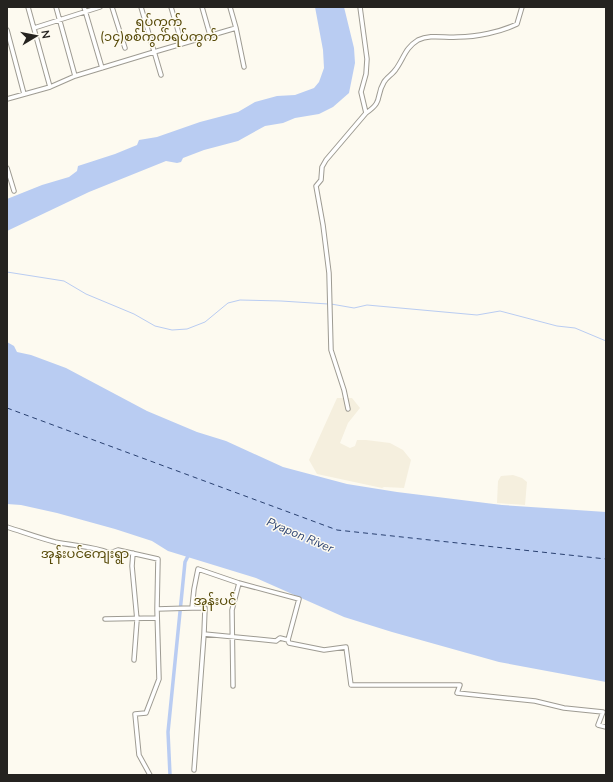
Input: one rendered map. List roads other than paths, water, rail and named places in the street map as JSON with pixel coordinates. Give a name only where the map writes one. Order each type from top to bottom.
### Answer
[{"type":"street","points":[[28,7],[50,86]]},
{"type":"street","points":[[56,7],[75,76]]},
{"type":"street","points":[[84,7],[102,68]]},
{"type":"street","points":[[34,28],[100,7]]},
{"type":"street","points":[[112,7],[125,48]]},
{"type":"street","points":[[141,7],[161,75]]},
{"type":"street","points":[[171,7],[182,44]]},
{"type":"street","points":[[202,7],[210,36]]},
{"type":"street","points":[[230,7],[244,67]]},
{"type":"street","points":[[360,7],[367,60],[366,74],[361,92],[366,113]]},
{"type":"street","points":[[348,408],[344,390],[331,350],[328,273],[317,184],[321,180],[322,167],[326,160],[366,113],[374,108],[378,103],[384,82],[396,69],[403,54],[419,40],[434,37],[466,37],[508,28],[518,24],[522,7]]},
{"type":"street","points":[[7,98],[236,28]]},
{"type":"street","points":[[7,30],[24,94]]},
{"type":"street","points":[[7,170],[14,191]]},
{"type":"street","points":[[7,527],[56,542],[100,549],[110,553],[118,550],[158,559],[157,618],[160,679],[146,713],[135,714],[138,755],[150,775]]},
{"type":"street","points":[[133,554],[132,566],[137,619],[134,660]]},
{"type":"street","points":[[192,608],[198,569],[240,583],[299,599],[288,640]]},
{"type":"street","points":[[233,686],[232,610],[240,583]]},
{"type":"street","points":[[157,609],[205,608],[194,770]]},
{"type":"street","points":[[105,619],[157,618]]},
{"type":"street","points":[[204,634],[276,641],[280,638],[288,640],[289,643],[324,650],[346,647],[351,685],[460,685],[457,693],[535,701],[564,708],[603,712],[598,726],[606,727]]},
{"type":"water","points":[[315,7],[344,7],[354,48],[355,63],[349,93],[333,107],[319,114],[295,118],[283,123],[265,126],[238,141],[204,150],[183,158],[181,162],[177,163],[166,161],[89,192],[7,231],[7,199],[42,185],[69,177],[77,171],[78,166],[137,145],[139,140],[157,137],[200,122],[238,112],[255,102],[277,96],[295,95],[314,88],[319,82],[324,68],[323,50]]},
{"type":"water","name":"Pyapon River","points":[[7,342],[14,346],[17,352],[31,355],[66,368],[147,411],[197,432],[226,441],[283,467],[347,484],[397,492],[502,505],[606,512],[606,682],[499,662],[392,632],[344,617],[256,578],[168,551],[152,541],[57,513],[21,505],[7,504]]},
{"type":"waterway","points":[[7,272],[64,281],[86,294],[134,314],[155,326],[172,330],[187,329],[205,322],[228,303],[240,300],[328,304]]},
{"type":"waterway","points":[[331,304],[354,308],[367,305],[477,315],[500,311],[557,326],[575,328],[606,341]]},
{"type":"waterway","points":[[170,775],[168,732],[185,562],[189,554]]},
{"type":"district","name":"ရပ်ကွက် (၁၄)စစ်ကွက်ရပ်ကွက်","points":[[159,28]]},
{"type":"district","name":"အုန်းပင်ကျေးရွာ","points":[[85,553]]},
{"type":"district","name":"အုန်းပင်","points":[[215,600]]}]
